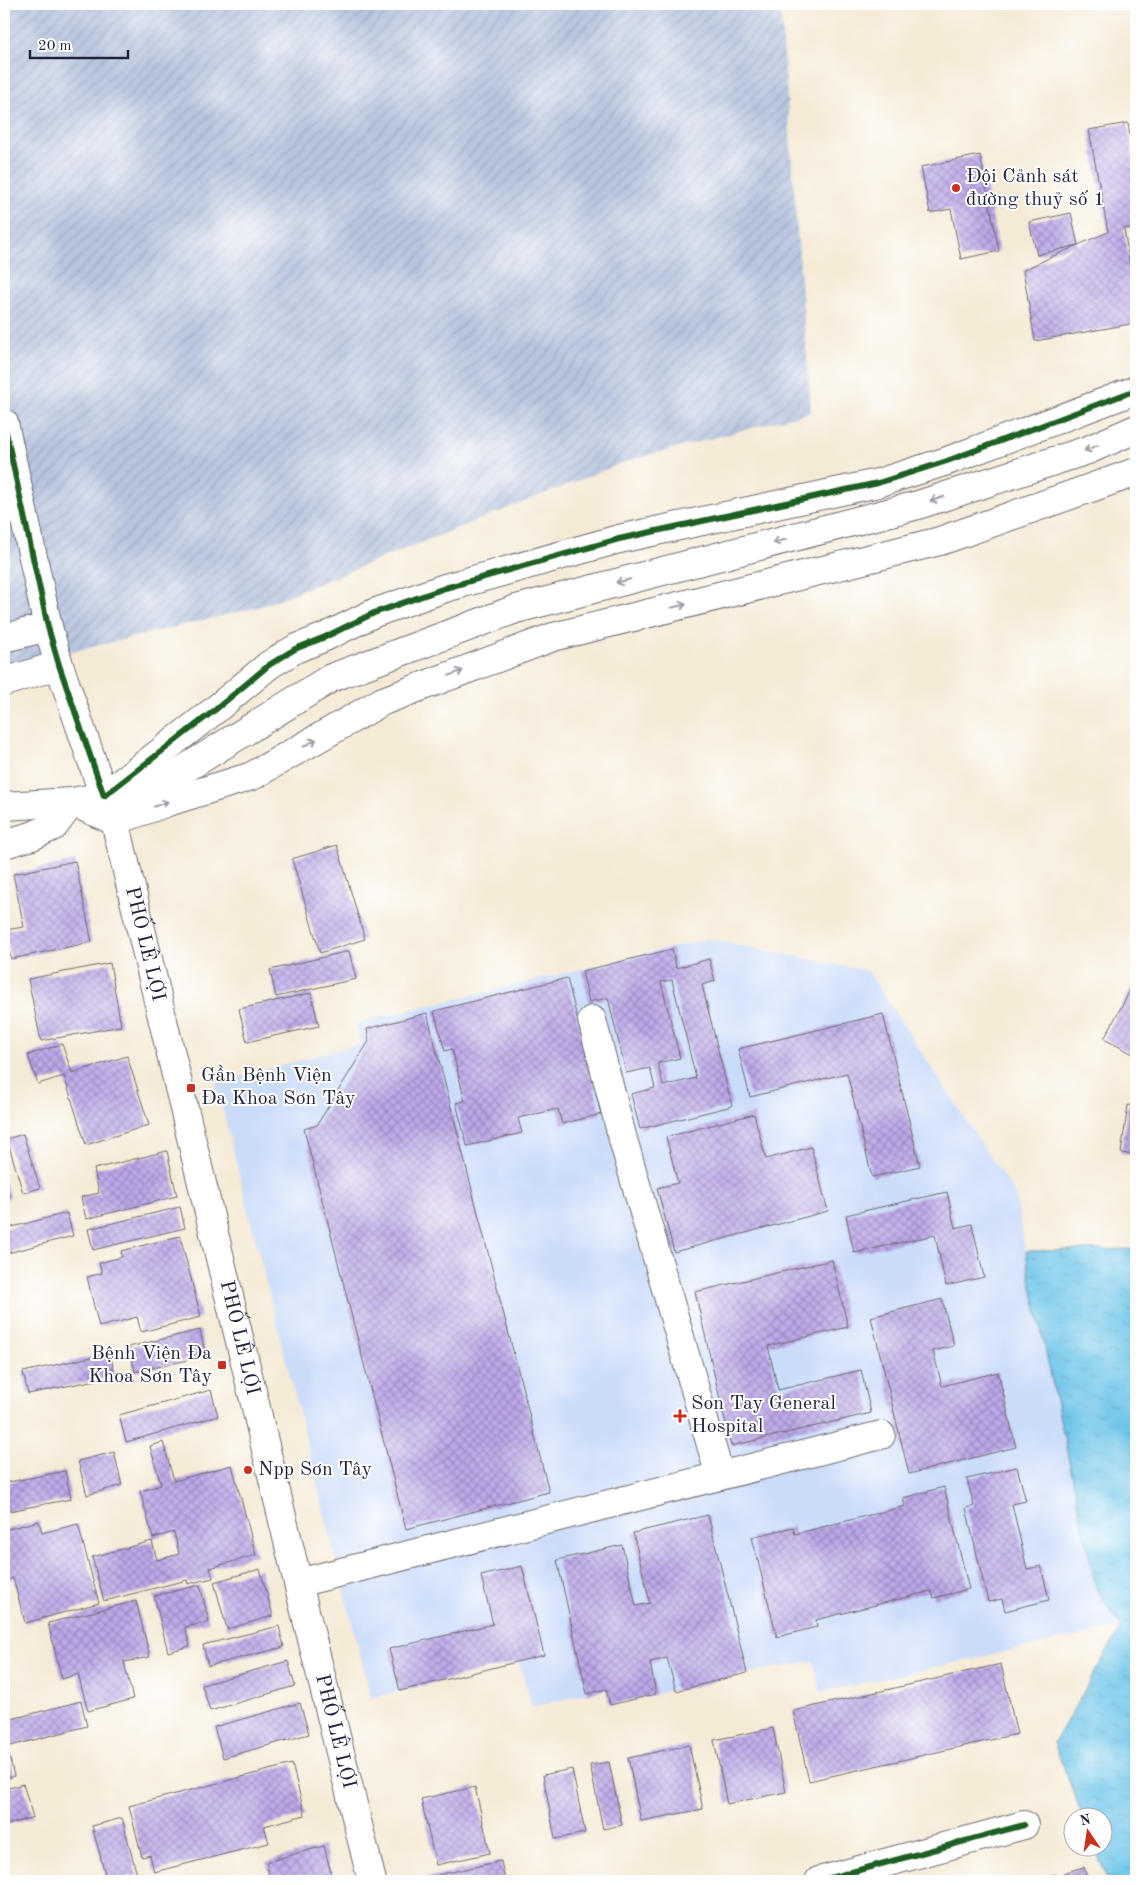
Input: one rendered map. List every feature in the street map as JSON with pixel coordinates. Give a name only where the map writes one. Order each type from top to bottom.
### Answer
[{"type":"main road","points":[[104,796],[215,710],[269,665],[294,649],[325,637],[374,613],[445,588],[618,539],[878,483],[947,461],[1136,390]]},
{"type":"main road","name":"PHỐ LÊ LỢI","points":[[4,423],[48,627],[59,665],[104,796],[115,821],[298,1583],[372,1881]]},
{"type":"main road","points":[[4,806],[72,802],[104,796],[175,775],[331,678],[516,609],[918,506],[1088,450],[1136,429]]},
{"type":"main road","points":[[72,802],[115,821],[168,802],[252,776],[383,701],[553,637],[940,541],[1136,472]]},
{"type":"main road","points":[[4,638],[48,627]]},
{"type":"main road","points":[[4,682],[59,665]]},
{"type":"main road","points":[[4,844],[32,836],[54,826],[72,802]]},
{"type":"main road","points":[[592,1020],[622,1136],[720,1476]]},
{"type":"main road","points":[[298,1583],[882,1435]]},
{"type":"main road","points":[[819,1881],[1024,1825]]},
{"type":"shaded area","points":[[4,4],[780,4],[811,412],[627,461],[259,607],[4,668]]},
{"type":"shaded area","name":"Son Tay General Hospital","points":[[707,939],[868,971],[1016,1196],[1029,1273],[1096,1588],[1121,1627],[821,1692],[813,1661],[747,1673],[610,1705],[606,1689],[532,1707],[519,1662],[371,1698],[216,1083],[361,1044],[356,1023]]},
{"type":"water","points":[[1136,1249],[1136,1881],[1108,1881],[1099,1858],[1112,1858],[1112,1808],[1079,1808],[1054,1743],[1121,1627],[1096,1588],[1029,1273],[1026,1251]]},
{"type":"building","points":[[1128,123],[1136,173],[1136,227],[1124,229],[1136,302],[1136,323],[1035,341],[1023,270],[1108,232],[1089,130]]},
{"type":"building","name":"Đội Cảnh sát đường thuỷ số 1","points":[[980,155],[999,251],[961,259],[951,209],[930,213],[921,167]]},
{"type":"building","points":[[1071,213],[1078,245],[1037,255],[1029,222]]},
{"type":"building","points":[[337,845],[365,939],[320,953],[292,859]]},
{"type":"building","points":[[75,861],[92,942],[11,959],[5,930],[24,927],[13,874]]},
{"type":"building","points":[[672,949],[676,968],[709,959],[715,981],[702,985],[732,1106],[640,1129],[631,1094],[655,1088],[650,1068],[626,1073],[608,998],[589,1002],[582,971]],"holes":[[[672,980],[696,1078],[663,1086],[658,1063],[680,1058],[661,982]]]},
{"type":"building","points":[[349,951],[356,979],[276,997],[270,970]]},
{"type":"building","points":[[110,963],[121,1026],[41,1041],[28,979]]},
{"type":"building","points":[[567,978],[601,1114],[562,1124],[558,1109],[518,1118],[522,1133],[467,1146],[456,1103],[465,1101],[452,1049],[445,1051],[434,1011]]},
{"type":"building","points":[[1134,983],[1136,984],[1136,1047],[1133,1054],[1104,1039]]},
{"type":"building","points":[[311,993],[319,1026],[247,1042],[239,1009]]},
{"type":"building","points":[[427,1013],[549,1492],[406,1529],[304,1129],[317,1125],[369,1041],[367,1029]]},
{"type":"building","points":[[883,1014],[920,1166],[872,1177],[847,1073],[750,1097],[738,1049]]},
{"type":"building","points":[[62,1044],[72,1073],[127,1056],[149,1125],[86,1145],[64,1076],[38,1084],[28,1055]]},
{"type":"building","points":[[1128,1105],[1136,1106],[1136,1155],[1121,1153]]},
{"type":"building","points":[[754,1114],[766,1159],[811,1147],[828,1211],[674,1252],[657,1188],[678,1183],[666,1137]]},
{"type":"building","points":[[23,1134],[40,1188],[23,1193],[7,1139]]},
{"type":"building","points":[[167,1151],[177,1196],[86,1219],[81,1197],[99,1193],[94,1169]]},
{"type":"building","points":[[4,1181],[10,1197],[4,1199]]},
{"type":"building","points":[[947,1192],[955,1228],[972,1224],[984,1277],[946,1286],[935,1235],[854,1253],[846,1215]]},
{"type":"building","points":[[180,1207],[185,1228],[93,1250],[88,1229]]},
{"type":"building","points":[[67,1213],[73,1236],[4,1254],[4,1229]]},
{"type":"building","points":[[180,1236],[201,1317],[141,1332],[137,1317],[99,1327],[87,1277],[102,1273],[99,1263],[122,1257],[121,1251]]},
{"type":"building","points":[[832,1260],[848,1327],[768,1346],[778,1390],[861,1370],[871,1413],[731,1446],[695,1292]]},
{"type":"building","points":[[942,1299],[954,1346],[933,1351],[942,1386],[998,1372],[1016,1447],[909,1474],[871,1317]]},
{"type":"building","points":[[200,1330],[206,1356],[135,1372],[129,1347]]},
{"type":"building","points":[[4,1348],[9,1367],[4,1368]]},
{"type":"building","points":[[110,1353],[115,1376],[28,1394],[23,1372]]},
{"type":"building","points":[[211,1390],[218,1416],[126,1442],[119,1415]]},
{"type":"building","points":[[163,1442],[174,1481],[232,1465],[256,1555],[210,1568],[213,1578],[188,1584],[187,1580],[104,1601],[92,1557],[152,1541],[157,1560],[179,1554],[174,1532],[153,1538],[140,1491],[161,1485],[150,1446]]},
{"type":"building","points":[[114,1452],[122,1485],[87,1495],[78,1461]]},
{"type":"building","points":[[1017,1467],[1026,1501],[1012,1504],[1027,1569],[1041,1566],[1049,1600],[1005,1611],[1002,1599],[988,1602],[966,1508],[974,1506],[967,1479]]},
{"type":"building","points":[[65,1471],[71,1499],[4,1512],[4,1483]]},
{"type":"building","points":[[944,1487],[969,1589],[934,1598],[931,1591],[816,1620],[817,1627],[777,1637],[752,1537],[793,1527],[795,1534],[905,1506],[903,1498]]},
{"type":"building","points":[[708,1515],[747,1673],[676,1691],[667,1658],[650,1662],[656,1694],[610,1705],[606,1689],[587,1694],[557,1560],[622,1545],[636,1606],[650,1603],[633,1533]]},
{"type":"building","points":[[39,1521],[42,1533],[78,1524],[99,1603],[25,1623],[13,1578],[4,1581],[4,1530]]},
{"type":"building","points":[[522,1566],[544,1655],[400,1691],[389,1649],[493,1624],[481,1576]]},
{"type":"building","points":[[260,1569],[273,1616],[227,1629],[214,1582]]},
{"type":"building","points":[[200,1585],[209,1622],[185,1627],[190,1646],[168,1652],[154,1596]]},
{"type":"building","points":[[136,1601],[150,1657],[124,1662],[133,1699],[88,1711],[78,1674],[62,1679],[48,1623]]},
{"type":"building","points":[[279,1626],[284,1647],[208,1666],[203,1645]]},
{"type":"building","points":[[288,1661],[295,1686],[210,1711],[202,1685]]},
{"type":"building","points":[[1001,1664],[1017,1734],[809,1781],[793,1711]]},
{"type":"building","points":[[81,1701],[87,1726],[7,1747],[14,1776],[4,1779],[4,1721]]},
{"type":"building","points":[[300,1703],[309,1734],[223,1758],[214,1727]]},
{"type":"building","points":[[773,1728],[786,1792],[727,1804],[714,1740]]},
{"type":"building","points":[[689,1745],[703,1809],[641,1821],[628,1758]]},
{"type":"building","points":[[609,1762],[622,1825],[603,1829],[590,1765]]},
{"type":"building","points":[[292,1764],[305,1815],[264,1826],[269,1843],[154,1872],[150,1855],[142,1857],[129,1806]]},
{"type":"building","points":[[572,1769],[585,1833],[555,1839],[543,1775]]},
{"type":"building","points":[[23,1784],[33,1817],[4,1826],[4,1789]]},
{"type":"building","points":[[475,1787],[490,1853],[436,1865],[421,1799]]},
{"type":"building","points":[[122,1818],[137,1875],[107,1881],[92,1826]]},
{"type":"building","points":[[324,1846],[333,1881],[271,1881],[266,1862]]},
{"type":"building","points":[[501,1861],[505,1881],[421,1881],[420,1879]]},
{"type":"building","points":[[1084,1867],[1088,1881],[1065,1881],[1063,1873]]},
{"type":"building","points":[[1056,1874],[1058,1881],[1033,1881]]},
{"type":"cycle path","points":[[4,423],[48,627],[59,665],[104,796],[215,710],[269,665],[295,649],[325,637],[374,613],[445,588],[619,539],[878,483],[947,461],[1136,390]]},
{"type":"cycle path","points":[[819,1881],[1024,1825]]},
{"type":"place","name":"Đội Cảnh sát đường thuỷ số 1","points":[[956,188]]},
{"type":"place","name":"Gần Bệnh Viện Đa Khoa Sơn Tây","points":[[191,1088]]},
{"type":"place","name":"Bệnh Viện Đa Khoa Sơn Tây","points":[[222,1365]]},
{"type":"place","name":"Son Tay General Hospital","points":[[680,1416]]},
{"type":"place","name":"Npp Sơn Tây","points":[[248,1470]]}]
